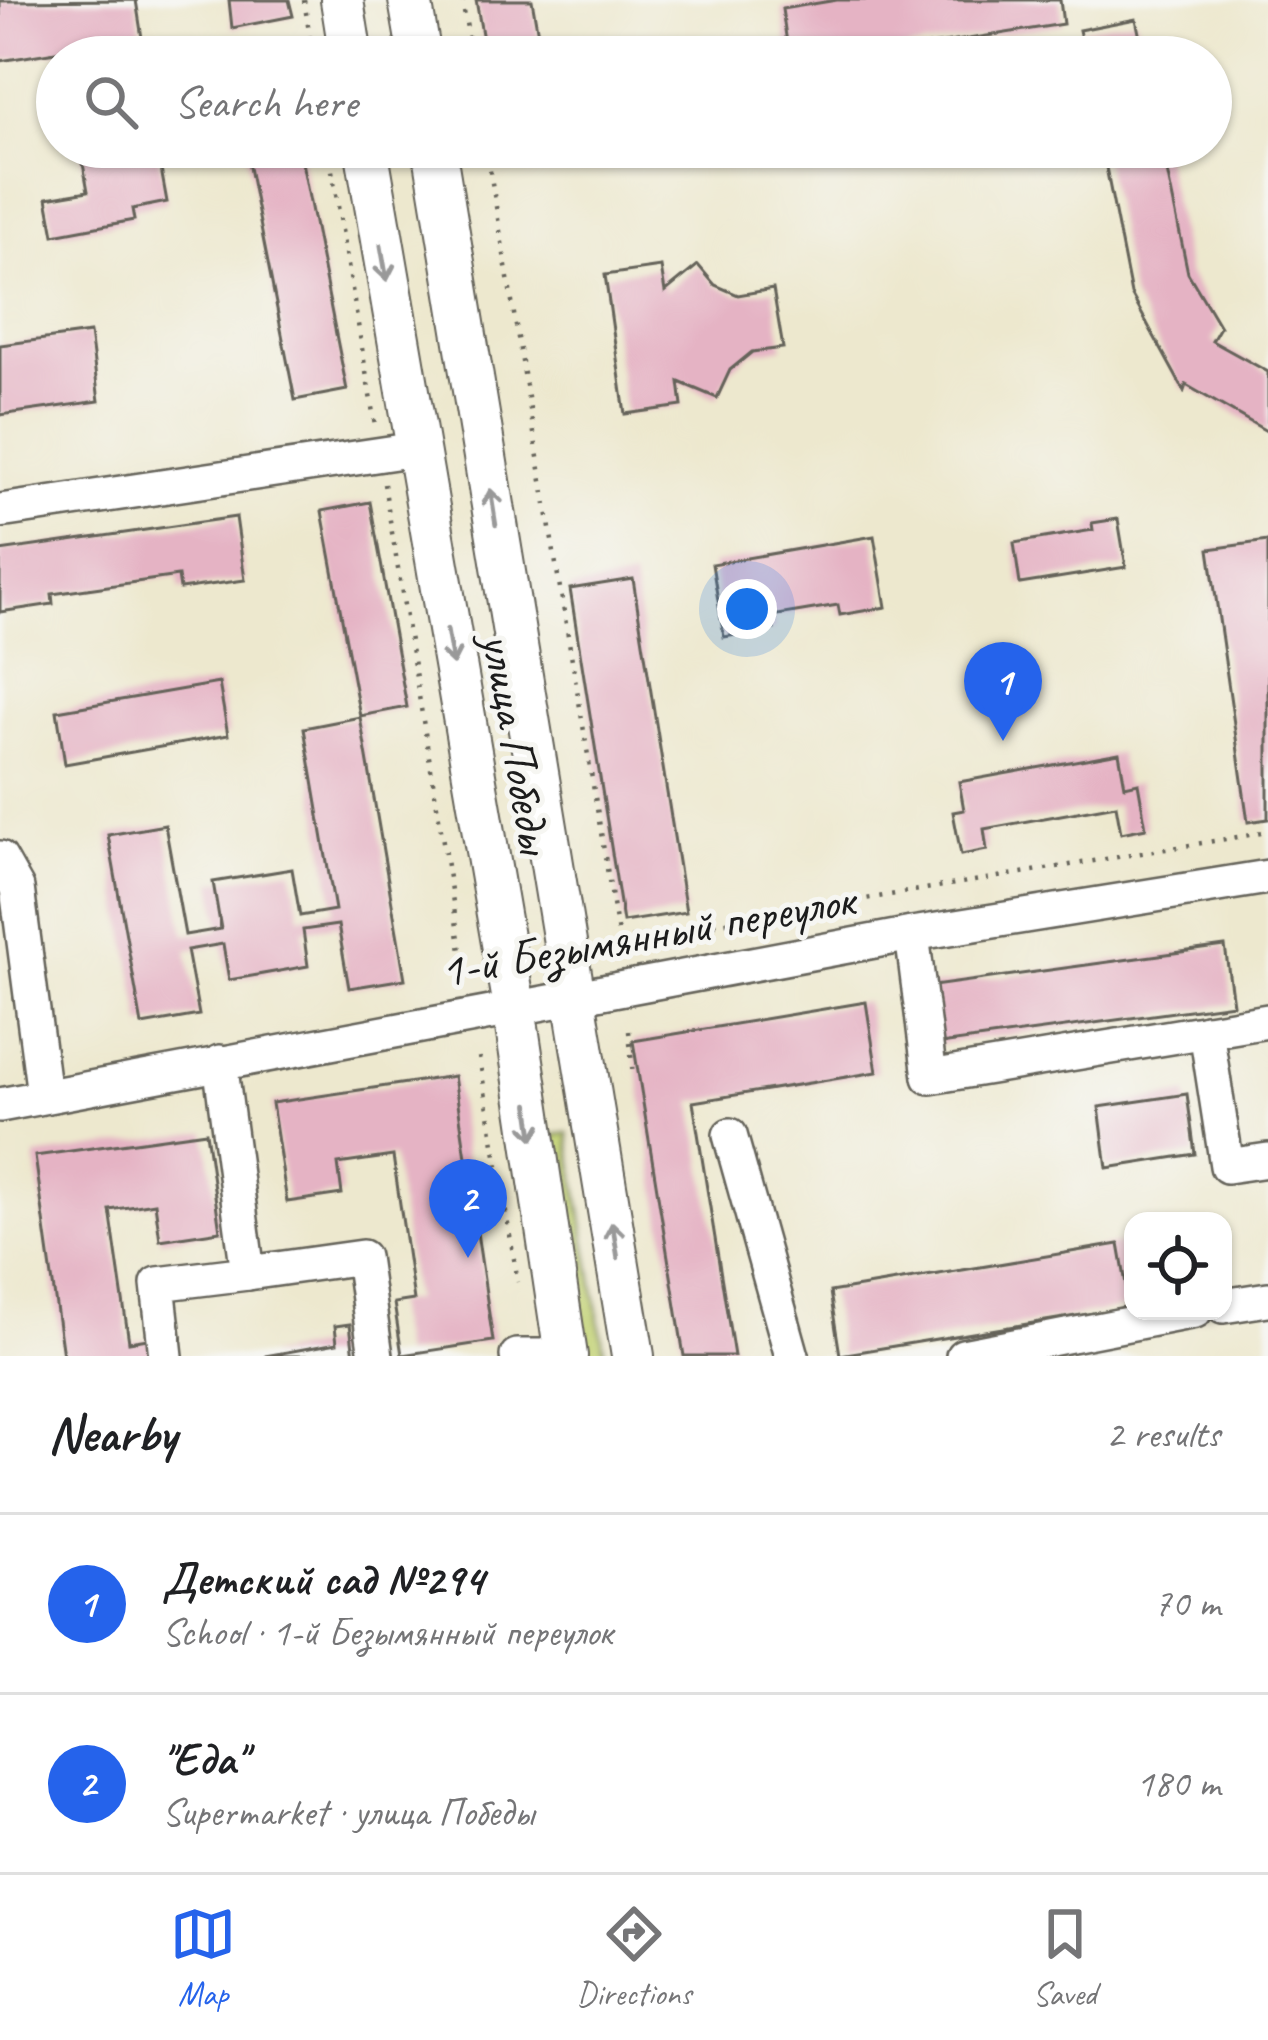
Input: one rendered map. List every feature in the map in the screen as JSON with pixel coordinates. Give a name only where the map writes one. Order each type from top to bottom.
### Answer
[{"type":"main road","points":[[342,0],[348,36]]},
{"type":"main road","points":[[410,0],[416,36]]},
{"type":"main road","name":"улица Победы","points":[[368,168],[398,452],[514,1006],[566,1356]]},
{"type":"main road","name":"улица Победы","points":[[437,168],[633,1356]]},
{"type":"street","points":[[0,511],[398,452]]},
{"type":"street","points":[[0,858],[17,888],[44,1095]]},
{"type":"street","name":"1-й Безымянный переулок","points":[[0,1105],[912,934],[1268,877]]},
{"type":"street","points":[[912,934],[930,1077],[1268,1021]]},
{"type":"street","points":[[1206,1031],[1227,1166],[1268,1160]]},
{"type":"street","points":[[220,1062],[248,1273]]},
{"type":"street","points":[[730,1135],[792,1356]]},
{"type":"street","points":[[166,1356],[158,1284],[362,1257],[376,1356]]},
{"type":"street","points":[[1232,1305],[1268,1299]]},
{"type":"street","points":[[963,1356],[1149,1320]]},
{"type":"street","points":[[517,1356],[553,1356]]},
{"type":"path","points":[[304,0],[310,36]]},
{"type":"path","points":[[462,0],[468,36]]},
{"type":"path","points":[[333,168],[398,452],[464,969]]},
{"type":"path","points":[[490,168],[619,940],[1268,832]]},
{"type":"path","points":[[629,1031],[633,1076]]},
{"type":"path","points":[[479,1057],[518,1284]]},
{"type":"green space","points":[[568,1133],[605,1356],[587,1356],[550,1136]]},
{"type":"building","points":[[136,0],[142,36],[36,36],[36,55],[0,61],[0,1]]},
{"type":"building","points":[[229,0],[289,0],[293,16],[232,28]]},
{"type":"building","points":[[476,0],[532,0],[538,36],[482,36]]},
{"type":"building","points":[[837,0],[1060,0],[1063,24],[987,36],[786,36],[782,9]]},
{"type":"building","points":[[1136,19],[1140,36],[1080,36],[1079,30]]},
{"type":"building","points":[[84,168],[161,168],[167,202],[132,209],[134,220],[54,235],[47,198],[88,191]]},
{"type":"building","points":[[249,168],[303,168],[347,390],[295,400]]},
{"type":"building","points":[[1106,168],[1166,168],[1188,273],[1220,327],[1212,341],[1268,372],[1268,432],[1186,385],[1184,391],[1131,294]]},
{"type":"building","points":[[698,265],[715,285],[738,295],[773,289],[783,348],[752,352],[730,370],[717,398],[679,382],[682,406],[625,414],[605,275],[661,267],[665,292]]},
{"type":"building","points":[[90,333],[99,401],[0,415],[0,345]]},
{"type":"building","points":[[370,502],[407,707],[360,716],[322,511]]},
{"type":"building","points":[[236,517],[245,580],[180,589],[178,576],[52,594],[53,604],[0,612],[0,551]]},
{"type":"building","points":[[1118,519],[1126,567],[1020,584],[1014,543],[1093,530],[1092,523]]},
{"type":"building","points":[[874,536],[886,607],[840,615],[838,605],[772,616],[774,629],[724,637],[712,564]]},
{"type":"building","points":[[1268,541],[1268,819],[1248,822],[1209,549]]},
{"type":"building","points":[[633,579],[686,912],[623,922],[570,589]]},
{"type":"building","points":[[219,683],[228,735],[65,764],[57,711]]},
{"type":"building","points":[[360,717],[405,979],[349,988],[338,925],[303,930],[308,966],[229,980],[223,944],[187,950],[199,1015],[142,1025],[108,835],[165,825],[185,935],[221,929],[213,882],[292,869],[300,916],[335,910],[304,728]]},
{"type":"building","points":[[1119,753],[1125,786],[1138,783],[1146,828],[1121,833],[1116,805],[984,829],[987,850],[961,855],[953,812],[964,810],[959,782]]},
{"type":"building","points":[[1225,946],[1233,1004],[933,1045],[926,987]]},
{"type":"building","points":[[866,1002],[877,1072],[693,1102],[734,1356],[684,1356],[633,1041]]},
{"type":"building","points":[[454,1076],[493,1341],[402,1355],[394,1303],[414,1300],[393,1156],[338,1164],[342,1194],[287,1202],[272,1103]]},
{"type":"building","points":[[1187,1094],[1195,1154],[1107,1168],[1099,1107]]},
{"type":"building","points":[[206,1132],[220,1231],[160,1240],[155,1203],[110,1210],[129,1342],[154,1338],[157,1356],[63,1356],[35,1156]]},
{"type":"building","points":[[1119,1244],[1124,1273],[1124,1308],[840,1355],[830,1292]]},
{"type":"building","points":[[350,1324],[354,1356],[265,1356],[337,1343],[335,1326]]},
{"type":"place","name":"Детский сад №294","points":[[1003,741]]},
{"type":"place","name":"\"Еда\"","points":[[468,1258]]}]
